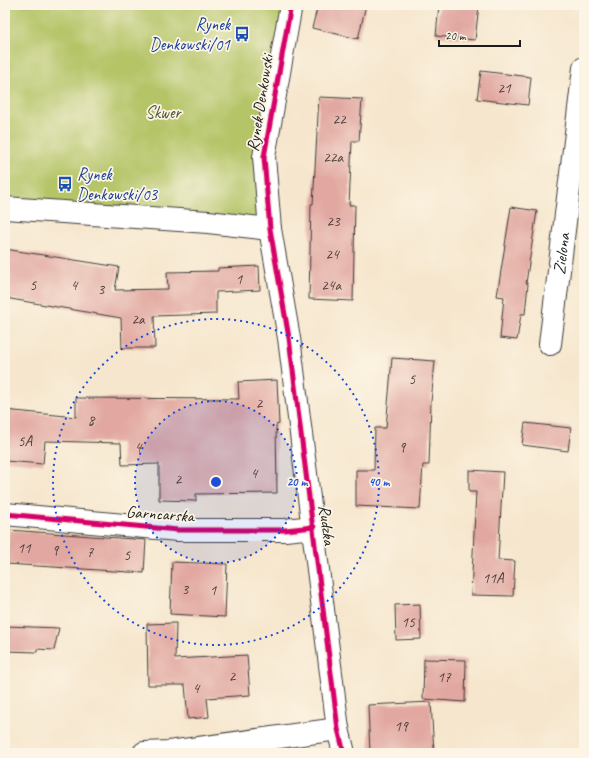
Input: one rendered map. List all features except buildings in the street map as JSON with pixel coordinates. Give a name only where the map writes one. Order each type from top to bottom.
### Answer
[{"type":"street","name":"Rynek Denkowski","points":[[270,229],[264,157],[291,5]]},
{"type":"street","name":"Zielona","points":[[550,344],[584,68]]},
{"type":"street","points":[[5,208],[208,222],[270,229]]},
{"type":"street","name":"Rudzka","points":[[270,229],[289,338],[314,527],[338,729],[344,753]]},
{"type":"street","name":"Garncarska","points":[[5,514],[178,530],[285,530],[314,527]]},
{"type":"street","points":[[144,753],[169,752],[338,729]]},
{"type":"green space","name":"Skwer","points":[[5,5],[291,5],[264,157],[270,229],[5,208]]},
{"type":"cycle path","points":[[291,5],[264,157],[270,229],[289,338],[338,729],[344,753]]},
{"type":"cycle path","points":[[5,514],[178,530],[285,530],[314,527]]},
{"type":"place","name":"Rynek Denkowski/01","points":[[242,34]]},
{"type":"place","name":"Rynek Denkowski/03","points":[[65,184]]}]
